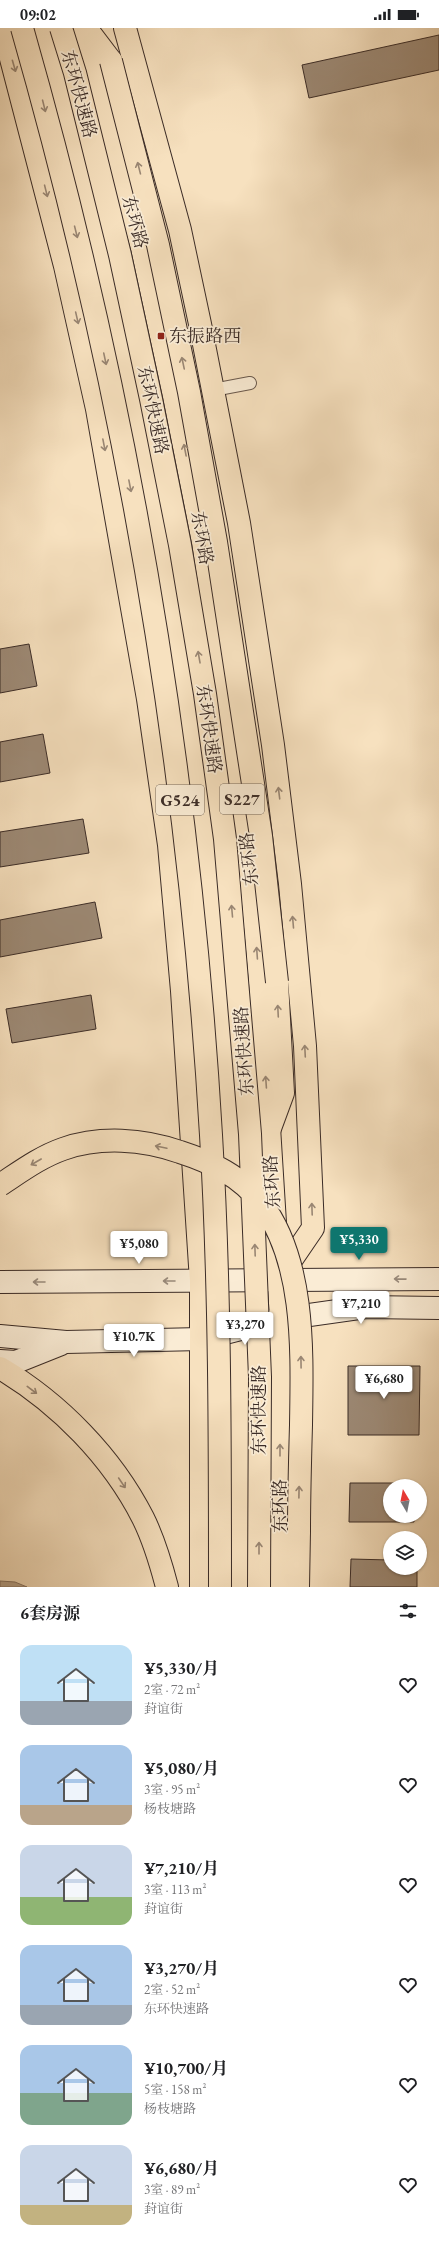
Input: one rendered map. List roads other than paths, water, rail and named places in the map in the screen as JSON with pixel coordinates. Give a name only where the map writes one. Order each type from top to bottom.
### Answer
[{"type":"main road","points":[[3,28],[65,266],[97,409],[148,699],[177,918],[201,1281],[201,1587]]},
{"type":"main road","name":"东环快速路","points":[[22,28],[84,263],[115,405],[142,552],[166,698],[186,841],[212,1137],[220,1380],[220,1587]]},
{"type":"main road","name":"东环快速路","points":[[61,28],[75,73],[120,256],[151,399],[180,544],[201,670],[225,839],[250,1134],[260,1377],[259,1587]]},
{"type":"main road","name":"东环路","points":[[80,28],[142,248],[172,387],[203,542],[247,836],[260,983],[281,1319],[280,1587]]},
{"type":"main road","points":[[86,28],[111,61],[158,245],[189,392],[216,542],[240,690],[261,836],[277,982],[283,1093],[269,1131]]},
{"type":"main road","points":[[125,28],[180,230],[239,523],[273,745],[290,884],[305,1046],[313,1228],[278,1279]]},
{"type":"main road","points":[[142,248],[143,221],[153,199],[168,186]]},
{"type":"main road","points":[[172,387],[179,393],[186,395],[213,390]]},
{"type":"main road","points":[[0,1185],[36,1162],[63,1149],[96,1142],[126,1141],[172,1149],[219,1167],[243,1184],[260,1202],[274,1224],[288,1261],[300,1330],[298,1587]]},
{"type":"main road","points":[[0,1282],[439,1279]]},
{"type":"main road","points":[[1,1336],[66,1342],[201,1339],[281,1319],[366,1307],[439,1308]]},
{"type":"main road","points":[[0,1361],[16,1362],[66,1342]]},
{"type":"main road","points":[[0,1368],[31,1389],[74,1425],[113,1471],[144,1520],[167,1587]]},
{"type":"lane","points":[[213,390],[250,383]]},
{"type":"place","name":"东振路西","points":[[161,336]]}]
